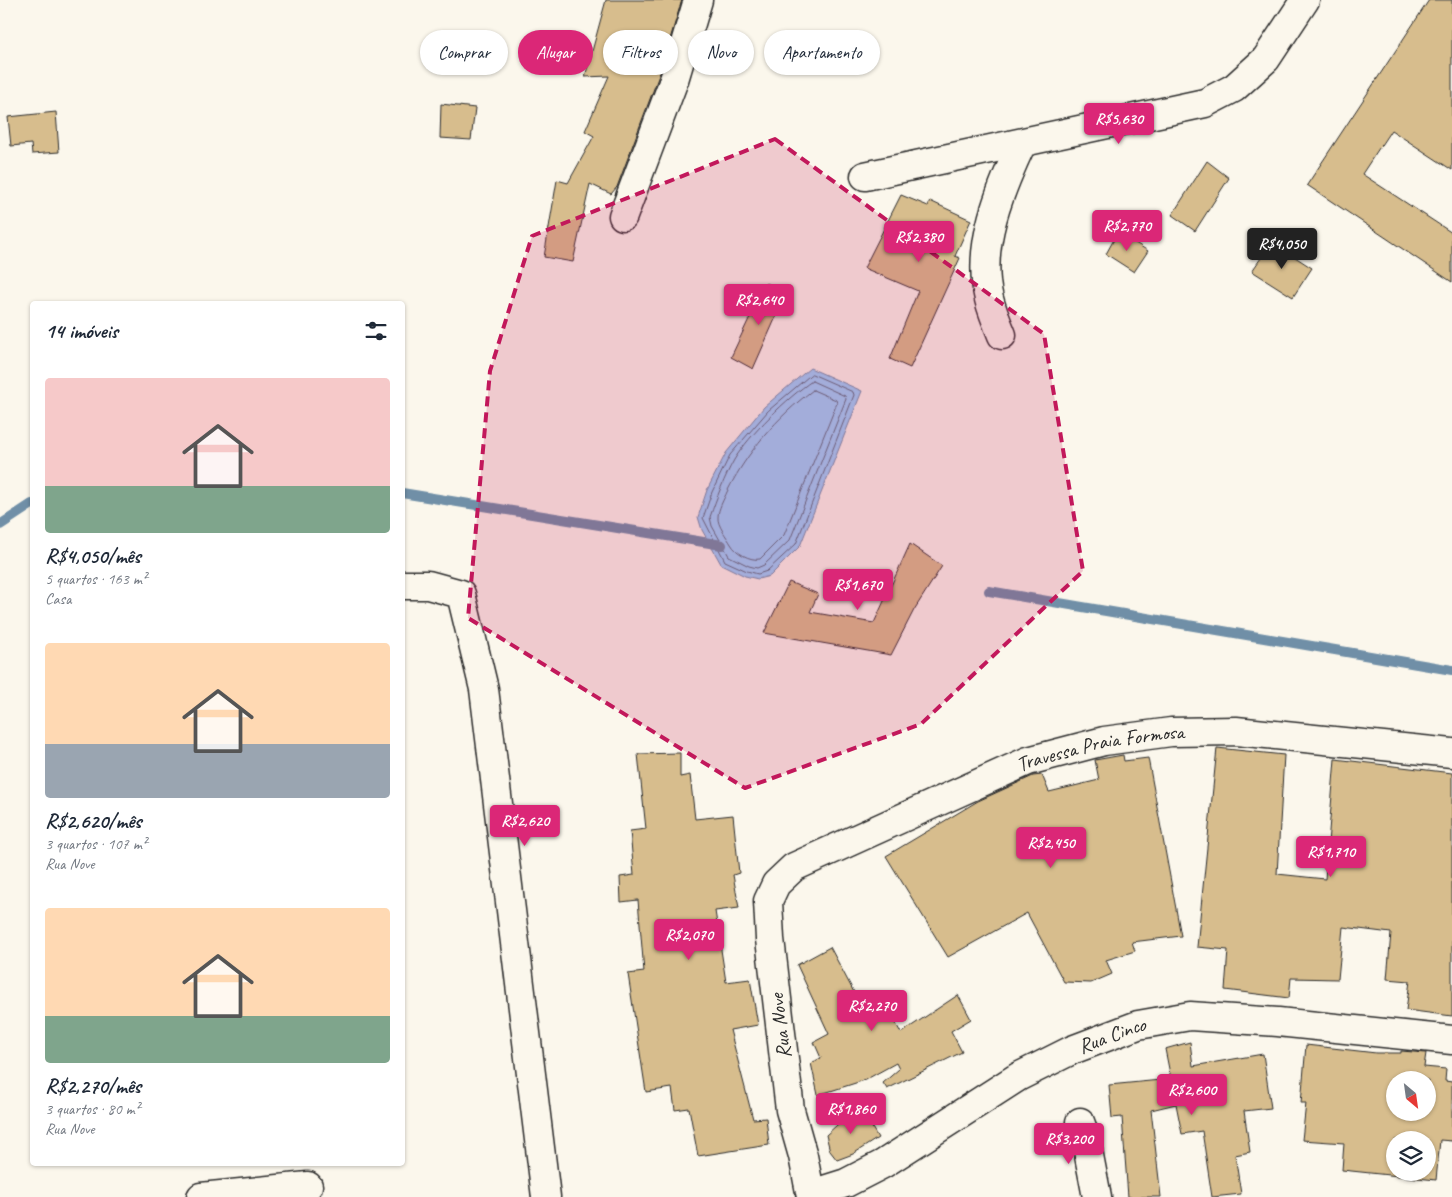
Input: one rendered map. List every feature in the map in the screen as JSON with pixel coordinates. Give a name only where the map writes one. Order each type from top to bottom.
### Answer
[{"type":"street","points":[[623,216],[674,80],[698,0]]},
{"type":"street","points":[[865,176],[1170,112],[1212,100],[1234,88],[1266,59],[1305,0]]},
{"type":"street","points":[[1002,335],[988,297],[986,263],[991,222],[1003,184],[1022,143]]},
{"type":"street","points":[[405,585],[428,586],[461,594],[468,616],[484,689],[546,1197]]},
{"type":"street","name":"Travessa Praia Formosa","points":[[776,884],[794,867],[1028,761],[1104,741],[1171,732],[1236,731],[1452,753]]},
{"type":"street","name":"Rua Nove","points":[[776,884],[768,902],[770,939],[790,1110],[811,1195]]},
{"type":"street","name":"Rua Cinco","points":[[811,1195],[846,1183],[883,1164],[1018,1077],[1072,1050],[1138,1025],[1190,1016],[1278,1022],[1452,1040]]},
{"type":"street","points":[[1080,1122],[1085,1135],[1097,1197]]},
{"type":"street","points":[[201,1197],[307,1182]]},
{"type":"highlighted area","points":[[775,139],[1044,334],[1083,571],[921,724],[745,788],[468,618],[490,371],[532,236]]},
{"type":"water","points":[[810,368],[862,391],[800,546],[770,576],[758,579],[745,576],[721,564],[702,530],[698,517],[707,490],[726,453],[764,407]]},
{"type":"building","points":[[606,0],[682,0],[673,30],[603,30],[603,75],[659,75],[617,187],[611,194],[590,184],[573,262],[544,257],[557,180],[568,183],[594,136],[585,131],[609,76],[585,77],[586,75],[593,75],[593,48]]},
{"type":"building","points":[[1429,0],[1452,0],[1452,170],[1391,130],[1362,174],[1452,233],[1452,282],[1307,185]]},
{"type":"building","points":[[441,104],[475,108],[471,140],[440,138]]},
{"type":"building","points":[[56,112],[59,152],[32,154],[31,144],[11,146],[8,117]]},
{"type":"building","points":[[1207,161],[1229,178],[1195,231],[1172,215]]},
{"type":"building","points":[[901,195],[928,206],[930,201],[971,220],[955,256],[960,258],[910,368],[890,359],[918,291],[864,268]]},
{"type":"building","points":[[1118,232],[1148,251],[1134,272],[1106,254]]},
{"type":"building","points":[[1272,242],[1312,268],[1293,297],[1252,271]]},
{"type":"building","points":[[766,283],[787,292],[753,369],[731,357]]},
{"type":"building","points":[[910,544],[942,566],[914,610],[891,655],[764,633],[789,582],[818,594],[810,612],[874,623]]},
{"type":"building","points":[[1217,748],[1284,755],[1277,874],[1325,879],[1335,759],[1452,773],[1452,1016],[1406,1010],[1410,981],[1387,979],[1391,933],[1343,927],[1338,979],[1291,978],[1289,998],[1225,990],[1228,950],[1197,947]]},
{"type":"building","points":[[680,753],[680,777],[690,775],[695,819],[733,815],[739,873],[733,875],[739,908],[715,911],[726,982],[750,979],[758,1025],[730,1030],[753,1119],[766,1118],[769,1145],[698,1156],[689,1108],[675,1110],[672,1088],[646,1092],[628,974],[644,972],[638,900],[621,902],[620,877],[634,875],[630,831],[646,829],[638,754]]},
{"type":"building","points":[[1123,755],[1124,761],[1148,758],[1181,936],[1132,942],[1135,951],[1106,960],[1112,974],[1091,983],[1064,982],[1027,913],[948,957],[886,856],[978,801],[1033,776],[1042,775],[1049,792],[1099,780],[1095,760]]},
{"type":"building","points":[[830,947],[865,1013],[884,1002],[901,1033],[958,995],[971,1019],[951,1031],[962,1052],[887,1089],[883,1083],[899,1069],[896,1063],[865,1080],[818,1095],[811,1063],[821,1058],[814,1042],[829,1034],[797,965]]},
{"type":"building","points":[[1190,1042],[1193,1066],[1263,1054],[1271,1108],[1244,1111],[1250,1152],[1235,1155],[1241,1194],[1212,1197],[1202,1131],[1182,1134],[1176,1104],[1151,1110],[1161,1197],[1128,1197],[1122,1117],[1112,1118],[1109,1085],[1171,1079],[1165,1049]]},
{"type":"building","points":[[1306,1045],[1376,1053],[1401,1053],[1401,1051],[1426,1053],[1424,1067],[1446,1069],[1445,1081],[1452,1082],[1452,1141],[1440,1140],[1436,1180],[1436,1131],[1386,1131],[1386,1175],[1342,1170],[1344,1143],[1302,1140],[1306,1103],[1301,1103]]},
{"type":"building","points":[[859,1105],[878,1138],[853,1154],[837,1160],[830,1151],[826,1135]]},
{"type":"waterway","points":[[405,493],[722,545]]},
{"type":"waterway","points":[[0,525],[30,505]]},
{"type":"waterway","points":[[989,591],[1452,670]]}]
